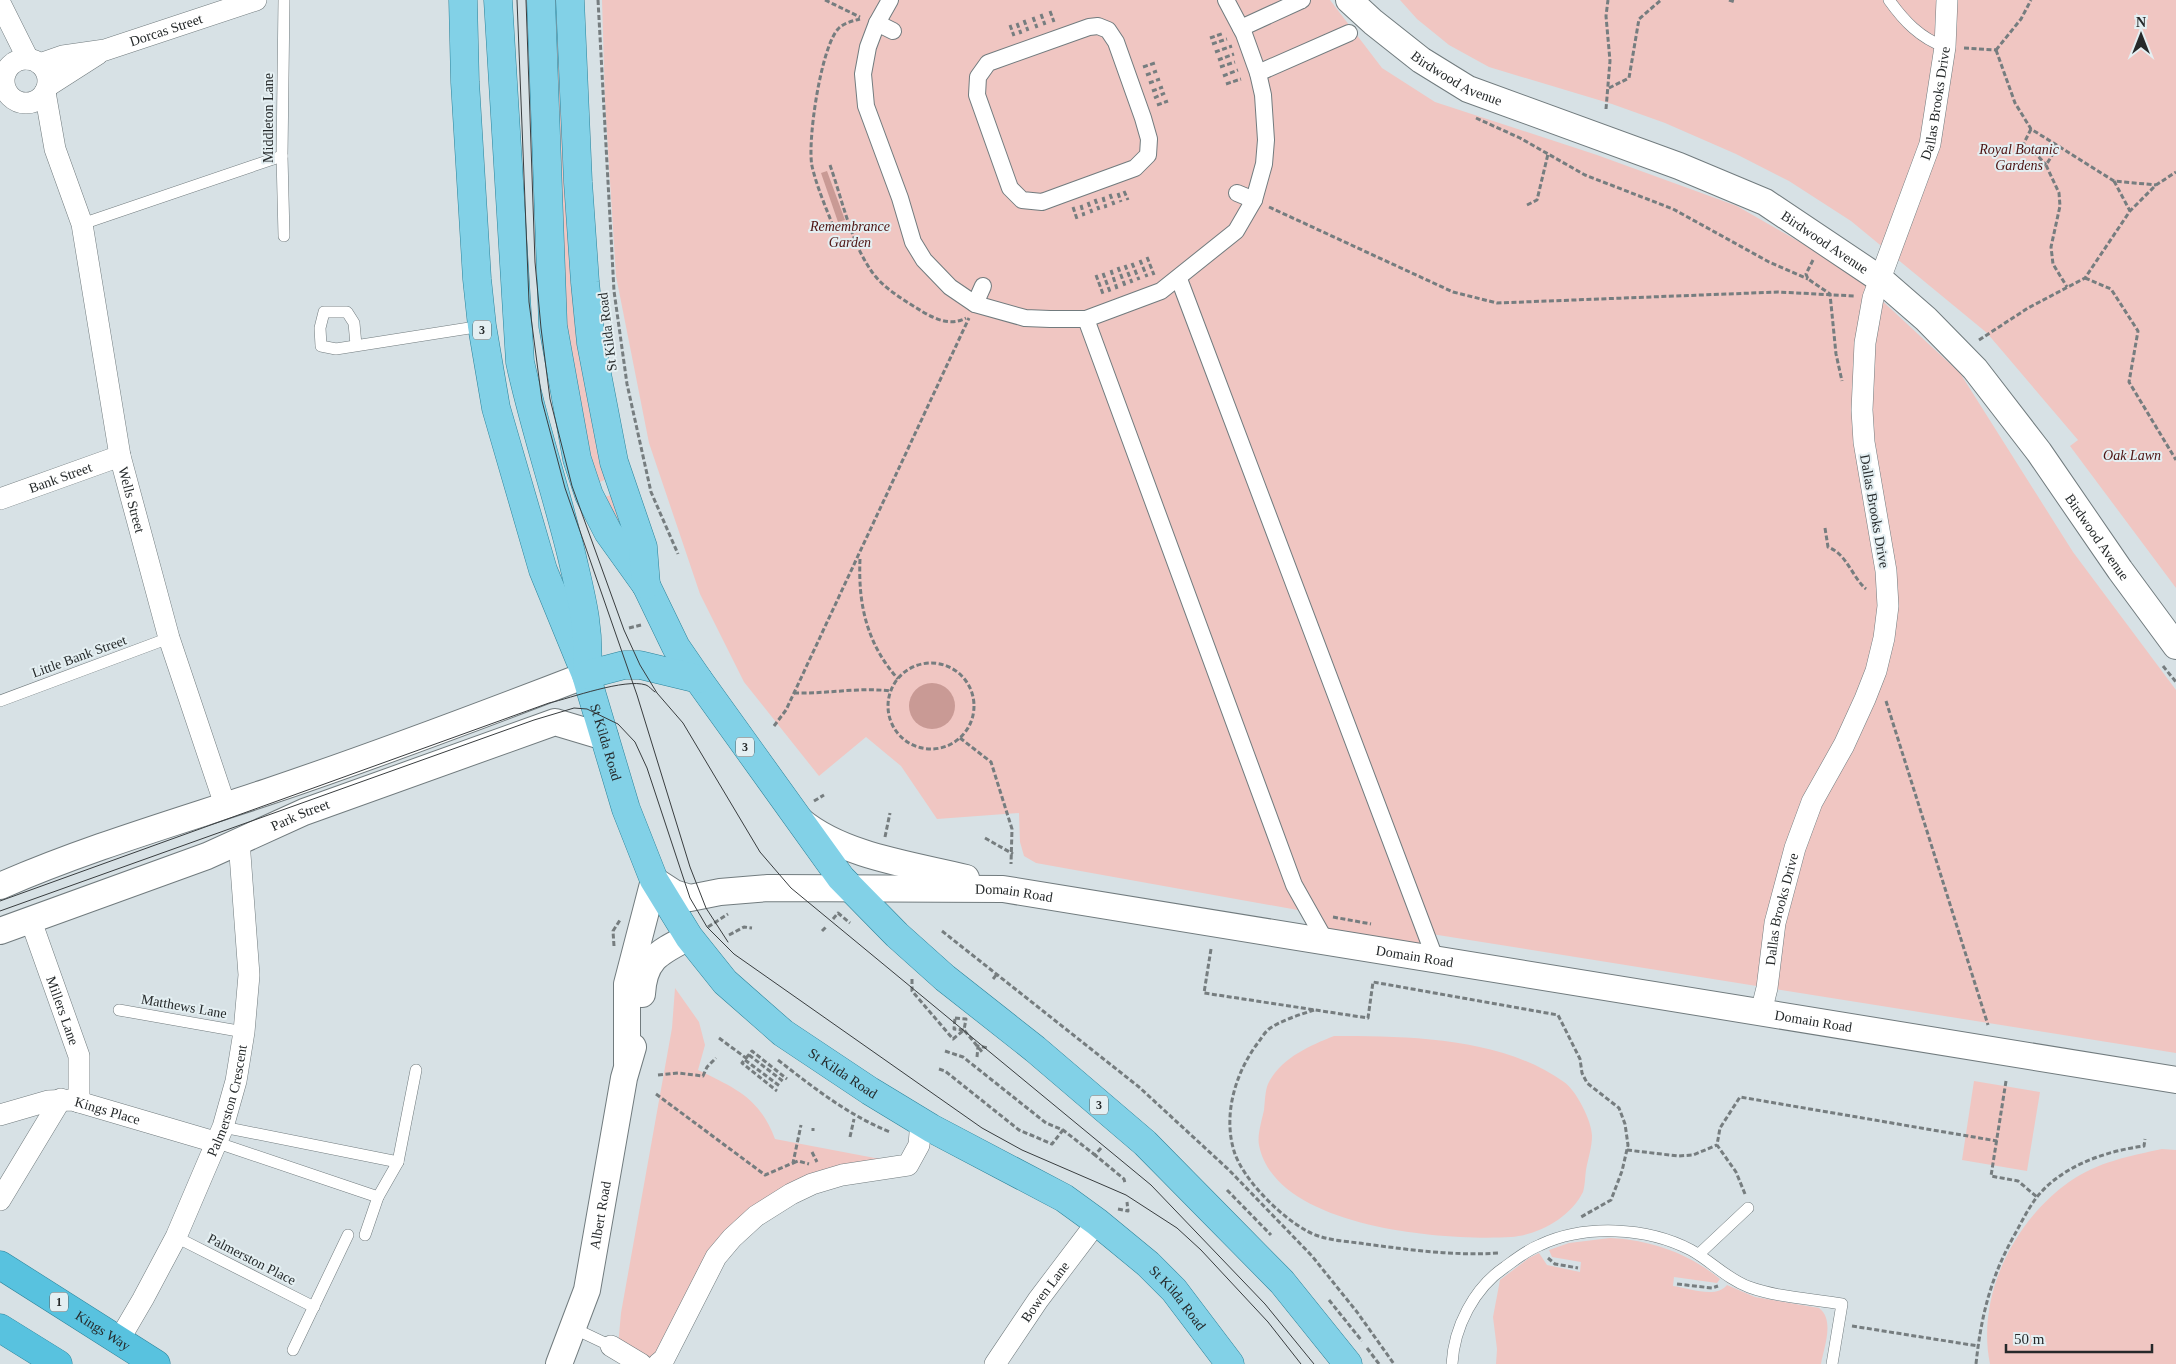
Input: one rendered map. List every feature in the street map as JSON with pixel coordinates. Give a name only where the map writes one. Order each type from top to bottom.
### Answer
[{"type":"highway","name":"Kings Way","points":[[0,1265],[156,1364]]},
{"type":"highway","points":[[0,1328],[58,1364]]},
{"type":"main road","name":"St Kilda Road","points":[[463,0],[465,82],[482,326],[496,408],[543,570],[586,676],[626,809],[654,880],[690,936],[726,982],[783,1033],[838,1071],[921,1121],[1064,1198],[1097,1222],[1148,1264],[1174,1290],[1230,1364]]},
{"type":"main road","name":"St Kilda Road","points":[[498,0],[520,362],[531,412],[561,512],[583,604],[589,641],[586,676]]},
{"type":"main road","name":"St Kilda Road","points":[[541,0],[553,326],[577,460],[589,494],[608,532],[646,585],[672,640],[698,679],[793,815],[851,888],[897,935],[945,978],[1035,1049],[1145,1144],[1282,1282],[1348,1364]]},
{"type":"main road","name":"St Kilda Road","points":[[570,0],[584,282],[599,390],[614,462],[643,547],[646,585]]},
{"type":"main road","points":[[586,676],[624,665],[640,665],[698,679]]},
{"type":"street","name":"Dorcas Street","points":[[34,61],[104,50],[256,0]]},
{"type":"street","points":[[890,0],[877,23],[868,47],[863,74],[866,106],[900,198],[913,242],[924,260],[950,287],[975,304],[1025,318],[1086,319],[1161,292],[1236,230],[1254,200],[1261,182],[1266,140],[1258,73],[1242,28],[1226,0]]},
{"type":"street","points":[[1242,28],[1302,0]]},
{"type":"street","name":"Dallas Brooks Drive","points":[[1761,1012],[1767,988],[1775,923],[1795,848],[1812,802],[1844,745],[1876,671],[1884,638],[1888,606],[1886,571],[1864,442],[1862,410],[1866,343],[1877,289],[1930,144],[1945,47],[1947,0]]},
{"type":"street","name":"Birdwood Avenue","points":[[1357,2],[1421,60],[1468,89],[1661,159],[1765,202],[1961,353],[2039,452],[2120,570],[2167,653]]},
{"type":"street","points":[[2,6],[34,61],[47,74],[46,89],[35,101],[7,86]]},
{"type":"street","points":[[2,6],[7,86]]},
{"type":"street","points":[[877,23],[893,31]]},
{"type":"street","points":[[1098,26],[1108,30],[1116,42],[1143,118],[1149,139],[1148,155],[1136,168],[1068,193],[1042,202],[1022,200],[1010,188],[1003,172],[976,95],[978,78],[988,63],[1008,55],[1089,27],[1098,26]]},
{"type":"street","points":[[1258,73],[1349,33]]},
{"type":"street","name":"Dorcas Street","points":[[46,89],[104,50]]},
{"type":"street","points":[[7,86],[13,63],[34,61]]},
{"type":"street","name":"Wells Street","points":[[7,86],[55,150]]},
{"type":"street","name":"Wells Street","points":[[46,89],[55,150],[82,224],[120,456],[169,638],[239,841]]},
{"type":"street","points":[[1237,193],[1254,200]]},
{"type":"street","points":[[1179,279],[1435,958]]},
{"type":"street","points":[[975,304],[983,286]]},
{"type":"street","points":[[1086,319],[1294,885],[1325,940]]},
{"type":"street","name":"Bank Street","points":[[0,500],[120,456]]},
{"type":"street","points":[[0,886],[134,835],[434,732],[586,676]]},
{"type":"street","name":"Park Street","points":[[0,931],[207,856],[304,812],[556,722],[605,737]]},
{"type":"street","points":[[793,815],[826,839],[848,849],[1002,888]]},
{"type":"street","name":"Palmerston Crescent","points":[[119,1340],[143,1300],[176,1237],[219,1134],[236,1081],[244,1032],[249,974],[239,841]]},
{"type":"street","name":"Domain Road","points":[[654,880],[674,893],[690,898],[720,892],[761,888],[1002,888],[2176,1080]]},
{"type":"street","name":"Albert Road","points":[[628,1063],[627,984],[654,880]]},
{"type":"street","name":"Millers Lane","points":[[31,921],[79,1056],[70,1101]]},
{"type":"street","name":"Albert Road","points":[[559,1364],[587,1290],[628,1063],[640,1022],[643,985],[647,966],[659,953],[690,936]]},
{"type":"street","points":[[0,1200],[70,1101]]},
{"type":"street","name":"Kings Place","points":[[0,1115],[42,1102],[70,1101],[219,1134]]},
{"type":"street","points":[[658,1364],[664,1359],[716,1257],[732,1238],[756,1216],[791,1194],[812,1184],[863,1171],[908,1164],[919,1145],[921,1121]]},
{"type":"street","name":"Bowen Lane","points":[[995,1364],[1038,1300],[1097,1222]]},
{"type":"street","points":[[611,1346],[641,1364]]},
{"type":"lane","name":"Middleton Lane","points":[[284,0],[282,156],[284,236]]},
{"type":"lane","points":[[1889,0],[1905,22],[1933,43],[1945,47]]},
{"type":"lane","points":[[82,224],[282,156]]},
{"type":"lane","points":[[356,345],[482,326]]},
{"type":"lane","name":"Little Bank Street","points":[[0,701],[169,638]]},
{"type":"lane","name":"Matthews Lane","points":[[119,1010],[244,1032]]},
{"type":"lane","points":[[365,1235],[378,1197],[398,1162],[416,1070]]},
{"type":"lane","points":[[219,1134],[398,1162]]},
{"type":"lane","points":[[219,1134],[378,1197]]},
{"type":"lane","points":[[1698,1254],[1748,1208]]},
{"type":"lane","points":[[1452,1364],[1459,1332],[1473,1300],[1498,1271],[1527,1251],[1561,1237],[1615,1231],[1640,1234],[1674,1243],[1698,1254],[1748,1287],[1842,1304],[1832,1364]]},
{"type":"lane","points":[[293,1350],[348,1235]]},
{"type":"lane","name":"Palmerston Place","points":[[176,1237],[314,1307]]},
{"type":"lane","points":[[574,1328],[611,1346]]},
{"type":"path","points":[[598,0],[614,291],[627,384],[651,492],[678,554]]},
{"type":"path","points":[[825,0],[863,18],[845,24],[834,35],[820,80],[811,133],[812,166],[835,231],[851,225]]},
{"type":"path","points":[[1606,109],[1610,61],[1606,16],[1608,0]]},
{"type":"path","points":[[1609,88],[1629,78],[1639,19],[1661,0]]},
{"type":"path","points":[[1730,0],[1735,2]]},
{"type":"path","points":[[1996,50],[2021,19],[2032,0]]},
{"type":"path","points":[[1945,47],[1996,50]]},
{"type":"path","points":[[1996,50],[2016,103],[2031,129],[2114,181],[2156,186]]},
{"type":"path","points":[[1474,117],[1585,175],[1673,209],[1769,262],[1808,279],[1830,294]]},
{"type":"path","points":[[2031,129],[2023,145],[2038,156],[2046,165],[2060,193],[2060,206],[2051,247],[2053,264],[2067,287]]},
{"type":"path","points":[[2046,165],[2058,146]]},
{"type":"path","points":[[1527,205],[1536,200],[1548,154]]},
{"type":"path","points":[[774,726],[786,710],[860,556],[971,315],[951,323],[936,319],[902,299],[870,270],[851,225],[830,165]]},
{"type":"path","points":[[1961,353],[2028,308],[2085,278],[2130,211],[2156,186],[2176,172]]},
{"type":"path","points":[[2114,181],[2130,211]]},
{"type":"path","points":[[1254,200],[1453,292],[1497,302],[1778,292],[1830,294],[1877,289]]},
{"type":"path","points":[[1808,279],[1806,274],[1816,255]]},
{"type":"path","points":[[2085,278],[2111,289],[2138,331],[2129,382],[2176,460]]},
{"type":"path","points":[[1830,294],[1836,354],[1844,389]]},
{"type":"path","points":[[1825,528],[1828,547],[1842,557],[1860,583],[1872,593]]},
{"type":"path","points":[[860,556],[859,586],[866,626],[881,656],[898,679]]},
{"type":"path","points":[[2167,653],[2176,682]]},
{"type":"path","points":[[935,663],[949,667],[961,674],[969,686],[974,699],[974,713],[968,727],[960,738],[948,745],[934,748],[920,747],[907,741],[896,731],[890,719],[888,705],[891,691],[898,679],[908,669],[921,664],[935,663]]},
{"type":"path","points":[[1876,671],[1988,1025]]},
{"type":"path","points":[[794,693],[822,694],[868,688],[891,691]]},
{"type":"path","points":[[960,738],[991,762],[1012,828],[1013,854],[1011,864]]},
{"type":"path","points":[[884,840],[890,813]]},
{"type":"path","points":[[984,838],[1013,854]]},
{"type":"path","points":[[822,931],[827,926]]},
{"type":"path","points":[[729,935],[744,928],[752,928]]},
{"type":"path","points":[[942,931],[1139,1087],[1229,1170],[1312,1256],[1358,1312],[1394,1364]]},
{"type":"path","points":[[1211,949],[1204,993],[1368,1018],[1373,982],[1558,1015],[1580,1060],[1582,1073],[1587,1083],[1619,1108],[1625,1124],[1627,1150],[1622,1171],[1611,1200],[1570,1224],[1561,1237]]},
{"type":"path","points":[[993,979],[997,974]]},
{"type":"path","points":[[912,991],[953,1039],[964,1030],[966,1019],[956,1018],[954,1029],[964,1030],[984,1053]]},
{"type":"path","points":[[1316,1010],[1294,1016],[1268,1030],[1249,1056],[1234,1090],[1229,1127],[1235,1153],[1253,1184],[1290,1219],[1308,1232],[1327,1239],[1426,1252],[1475,1254],[1527,1251]]},
{"type":"path","points":[[719,1038],[784,1082]]},
{"type":"path","points":[[978,1046],[989,1048]]},
{"type":"path","points":[[977,1057],[978,1046]]},
{"type":"path","points":[[778,1091],[742,1063],[752,1051],[787,1079]]},
{"type":"path","points":[[945,1051],[963,1057],[1046,1123],[1063,1130],[1124,1179],[1125,1183]]},
{"type":"path","points":[[658,1075],[678,1073],[703,1076],[707,1067],[716,1058]]},
{"type":"path","points":[[747,1058],[780,1087]]},
{"type":"path","points":[[939,1069],[945,1071],[1019,1130],[1052,1144],[1063,1130]]},
{"type":"path","points":[[2006,1080],[1991,1176],[2018,1181],[2037,1197]]},
{"type":"path","points":[[656,1094],[765,1175],[798,1161],[816,1166],[819,1164],[812,1152]]},
{"type":"path","points":[[1748,1208],[1736,1172],[1717,1145],[1720,1128],[1740,1097],[1997,1140]]},
{"type":"path","points":[[850,1137],[854,1119]]},
{"type":"path","points":[[793,1163],[801,1125]]},
{"type":"path","points":[[1976,1364],[1980,1322],[1990,1284],[2037,1197],[2061,1175],[2083,1163],[2107,1154],[2144,1146],[2145,1139]]},
{"type":"path","points":[[1627,1150],[1678,1156],[1693,1155],[1717,1145]]},
{"type":"path","points":[[1095,1155],[1100,1148]]},
{"type":"path","points":[[1554,1264],[1578,1268]]},
{"type":"path","points":[[1677,1284],[1699,1287]]},
{"type":"path","points":[[1839,1324],[1978,1346]]},
{"type":"green space","points":[[548,0],[562,0],[610,478],[597,483],[564,330]]},
{"type":"green space","name":"Remembrance Garden","points":[[602,0],[1330,0],[1382,68],[1435,102],[1597,155],[1737,206],[1850,271],[1960,373],[2073,552],[2176,690],[2176,1053],[1419,932],[1424,947],[1327,931],[1320,914],[1036,863],[1024,856],[1020,842],[1019,813],[937,819],[901,766],[866,737],[819,776],[744,682],[700,594],[649,443],[616,276],[605,102]]},
{"type":"green space","name":"Royal Botanic Gardens","points":[[1400,0],[2176,0],[2176,588],[2070,446],[2078,440],[1987,333],[1851,221],[1789,181],[1736,154],[1665,123],[1612,104],[1489,67],[1449,45],[1417,19]]},
{"type":"green space","points":[[615,494],[623,521],[615,525],[604,497]]},
{"type":"green space","points":[[675,988],[699,1022],[705,1045],[698,1070],[735,1089],[754,1104],[762,1113],[775,1139],[880,1159],[753,1212],[660,1356],[650,1361],[618,1346],[621,1313],[672,1028]]},
{"type":"green space","points":[[1334,1036],[1423,1039],[1483,1048],[1512,1056],[1539,1067],[1564,1082],[1569,1086],[1582,1106],[1591,1130],[1591,1149],[1583,1192],[1570,1210],[1542,1229],[1521,1236],[1481,1238],[1406,1232],[1366,1224],[1328,1212],[1296,1195],[1272,1173],[1259,1145],[1259,1132],[1266,1090],[1274,1075],[1288,1060],[1315,1044]]},
{"type":"green space","points":[[1974,1081],[2040,1092],[2027,1171],[1962,1160]]},
{"type":"green space","points":[[2162,1149],[2176,1150],[2176,1364],[1990,1364],[1987,1338],[1989,1312],[1994,1287],[2016,1239],[2031,1217],[2049,1198],[2069,1182],[2091,1169],[2138,1154]]},
{"type":"green space","points":[[1610,1238],[1654,1245],[1682,1255],[1720,1279],[1717,1283],[1674,1277],[1673,1286],[1709,1292],[1722,1289],[1727,1285],[1755,1297],[1819,1308],[1824,1313],[1827,1327],[1821,1364],[1496,1364],[1497,1349],[1493,1317],[1500,1280],[1529,1258],[1539,1253],[1547,1265],[1580,1272],[1581,1262],[1552,1257],[1549,1250],[1569,1243]]},
{"type":"shaded area","points":[[827,171],[845,220],[838,222],[821,173]]},
{"type":"shaded area","points":[[937,683],[941,684],[951,693],[954,697],[954,715],[945,725],[937,729],[927,729],[919,725],[910,715],[909,701],[913,693],[923,684]]},
{"type":"tram line","points":[[517,0],[529,302],[542,401],[565,488],[637,695],[690,867],[706,908],[728,942]]},
{"type":"tram line","points":[[526,0],[535,262],[550,399],[572,486],[624,630],[640,665],[657,693],[683,723],[760,852],[791,888],[1151,1185],[1265,1304],[1314,1364]]},
{"type":"tram line","points":[[0,901],[549,703],[598,689],[625,684],[646,685],[655,692]]},
{"type":"tram line","points":[[0,911],[534,720],[574,708],[587,709],[618,724],[635,742],[647,768],[690,898],[707,927],[734,954],[982,1128],[1022,1150],[1126,1195],[1177,1228],[1201,1250],[1268,1322],[1301,1364]]},
{"type":"park label","name":"Oak Lawn","points":[[2132,455]]}]
